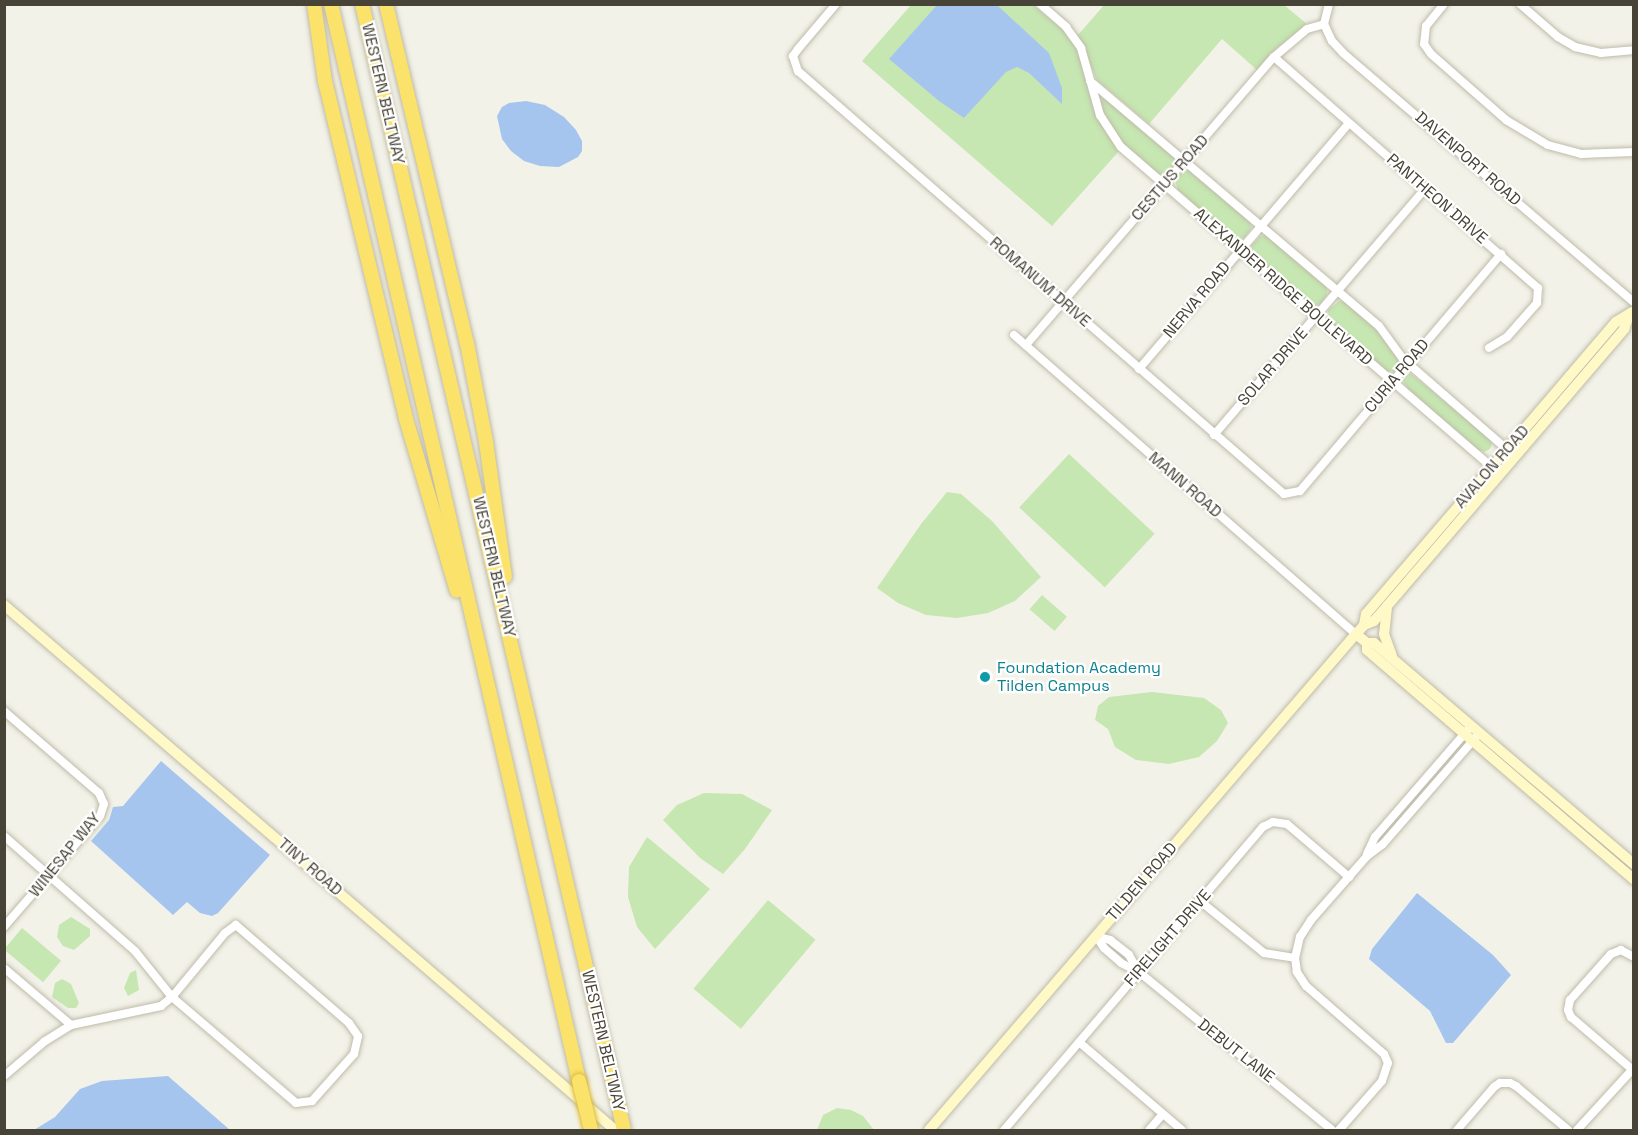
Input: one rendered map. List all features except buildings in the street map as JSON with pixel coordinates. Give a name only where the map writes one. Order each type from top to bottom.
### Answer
[{"type":"highway","points":[[314,4],[326,81],[406,418],[432,512],[486,679]]},
{"type":"highway","name":"WESTERN BELTWAY","points":[[331,4],[591,1130]]},
{"type":"highway","name":"WESTERN BELTWAY","points":[[362,4],[516,660],[620,1127]]},
{"type":"highway","points":[[386,4],[467,343],[486,442],[516,660]]},
{"type":"street","name":"ROMANUM DRIVE","points":[[836,4],[798,49],[794,63],[798,71],[1277,490],[1291,495]]},
{"type":"street","name":"ALEXANDER RIDGE BOULEVARD","points":[[1040,4],[1081,48],[1100,115],[1110,133],[1129,155],[1496,471]]},
{"type":"street","points":[[1324,24],[1329,4]]},
{"type":"street","points":[[1444,4],[1426,26],[1424,44],[1431,54],[1506,120],[1548,145],[1582,154],[1634,152]]},
{"type":"street","points":[[1521,4],[1557,37],[1575,47],[1601,53],[1634,50]]},
{"type":"street","name":"CESTIUS ROAD","points":[[1026,345],[1274,57],[1307,28],[1324,24]]},
{"type":"street","name":"DAVENPORT ROAD","points":[[1324,24],[1332,41],[1343,53],[1634,302]]},
{"type":"street","name":"PANTHEON DRIVE","points":[[1274,57],[1533,282],[1539,294],[1537,303],[1508,337],[1489,348]]},
{"type":"street","name":"ALEXANDER RIDGE BOULEVARD","points":[[1090,81],[1186,159],[1379,326],[1407,364],[1511,453]]},
{"type":"street","name":"NERVA ROAD","points":[[1139,369],[1350,123]]},
{"type":"street","name":"SOLAR DRIVE","points":[[1214,435],[1425,189]]},
{"type":"street","name":"CURIA ROAD","points":[[1291,495],[1300,490],[1501,254]]},
{"type":"street","name":"AVALON ROAD","points":[[1356,634],[1364,625],[1374,621],[1387,606],[1511,453],[1624,329],[1631,313]]},
{"type":"street","name":"MANN ROAD","points":[[1014,335],[1356,634]]},
{"type":"street","name":"AVALON ROAD","points":[[1364,625],[1366,614],[1496,471]]},
{"type":"street","points":[[1387,606],[1385,638],[1389,651],[1398,663]]},
{"type":"street","name":"TINY ROAD","points":[[6,610],[620,1127]]},
{"type":"street","points":[[1356,634],[1367,643],[1374,643],[1398,663],[1471,734],[1634,880]]},
{"type":"street","name":"TILDEN ROAD","points":[[929,1131],[1356,634]]},
{"type":"street","points":[[1367,643],[1367,650],[1634,864]]},
{"type":"street","name":"WINESAP WAY","points":[[4,711],[99,793],[104,804],[100,816],[4,927]]},
{"type":"street","points":[[1367,856],[1384,827],[1426,778],[1471,734]]},
{"type":"street","points":[[1339,1131],[1382,1081],[1388,1063],[1384,1054],[1306,986],[1297,972],[1295,958],[1300,937],[1311,920],[1348,877],[1391,834],[1434,785],[1471,734]]},
{"type":"street","points":[[1426,778],[1434,785]]},
{"type":"street","name":"FIRELIGHT DRIVE","points":[[1004,1131],[1263,827],[1273,822],[1287,824],[1348,877]]},
{"type":"street","points":[[1384,827],[1391,834]]},
{"type":"street","points":[[4,836],[135,951],[172,997],[296,1103],[312,1101],[354,1054],[358,1036],[349,1023],[236,925],[225,933],[172,997],[160,1006],[142,1012],[111,1015],[71,1025],[44,1042],[4,1076]]},
{"type":"street","points":[[1200,901],[1264,953],[1295,958]]},
{"type":"street","name":"DEBUT LANE","points":[[1096,936],[1110,940],[1123,951],[1139,972]]},
{"type":"street","name":"DEBUT LANE","points":[[1096,936],[1104,948],[1116,958],[1139,972],[1332,1131]]},
{"type":"street","points":[[1577,1131],[1633,1070],[1571,1017],[1568,1010],[1570,1000],[1611,954],[1621,950],[1634,957]]},
{"type":"street","points":[[1116,958],[1123,951]]},
{"type":"street","points":[[4,968],[71,1025]]},
{"type":"street","points":[[1079,1042],[1182,1131]]},
{"type":"street","points":[[1457,1131],[1494,1088],[1500,1083],[1510,1083],[1568,1131]]},
{"type":"street","points":[[1149,1131],[1163,1114]]},
{"type":"green space","points":[[1105,4],[1284,5],[1307,24],[1277,48],[1257,70],[1222,39],[1149,124],[1097,80],[1078,35]]},
{"type":"green space","points":[[911,5],[1033,5],[1063,30],[1076,47],[1100,121],[1120,150],[1052,226],[862,61]]},
{"type":"green space","points":[[1105,97],[1175,158],[1174,167],[1169,172],[1159,175],[1124,145],[1103,112],[1100,102]]},
{"type":"green space","points":[[1184,170],[1189,170],[1250,219],[1251,229],[1244,238],[1237,240],[1230,238],[1178,192],[1175,179]]},
{"type":"green space","points":[[1266,235],[1327,286],[1327,295],[1321,304],[1313,306],[1306,303],[1254,258],[1251,252],[1252,245],[1260,236]]},
{"type":"green space","points":[[1339,301],[1345,302],[1376,327],[1399,361],[1400,366],[1395,372],[1385,371],[1329,321],[1328,310]]},
{"type":"green space","points":[[1410,373],[1489,438],[1492,444],[1490,449],[1484,452],[1478,450],[1408,390],[1402,379]]},
{"type":"green space","points":[[1069,454],[1155,534],[1105,587],[1019,507]]},
{"type":"green space","points":[[947,492],[961,494],[992,521],[1041,577],[1015,601],[988,613],[957,618],[926,615],[898,603],[877,588],[921,524]]},
{"type":"green space","points":[[1042,595],[1067,617],[1054,631],[1030,609]]},
{"type":"green space","points":[[1152,692],[1204,698],[1221,710],[1228,723],[1217,741],[1199,757],[1169,764],[1136,760],[1115,747],[1108,729],[1095,720],[1098,706],[1109,697]]},
{"type":"green space","points":[[704,793],[742,794],[772,810],[745,849],[723,874],[700,858],[663,820],[677,805]]},
{"type":"green space","points":[[647,837],[710,889],[655,949],[637,927],[628,897],[629,867]]},
{"type":"green space","points":[[768,900],[815,940],[741,1029],[693,989]]},
{"type":"green space","points":[[71,917],[90,929],[90,936],[74,950],[63,946],[57,937],[59,925]]},
{"type":"green space","points":[[22,928],[61,961],[43,982],[4,949]]},
{"type":"green space","points":[[136,970],[139,990],[128,996],[124,988],[130,973]]},
{"type":"green space","points":[[62,979],[71,984],[79,1003],[76,1008],[68,1008],[52,997],[55,983]]},
{"type":"green space","points":[[837,1108],[851,1110],[863,1116],[874,1130],[817,1130],[823,1115]]},
{"type":"water","points":[[937,5],[997,5],[1049,53],[1062,88],[1062,104],[1029,73],[1017,67],[1006,72],[964,118],[939,101],[889,59]]},
{"type":"water","points":[[526,101],[545,105],[564,117],[582,141],[582,151],[578,157],[559,167],[540,166],[524,161],[511,151],[502,139],[497,116],[502,107],[509,103]]},
{"type":"water","points":[[161,761],[270,855],[218,913],[212,916],[200,913],[187,902],[173,915],[91,841],[109,820],[113,807],[123,806]]},
{"type":"water","points":[[1417,893],[1493,955],[1511,975],[1453,1043],[1446,1043],[1430,1011],[1369,959],[1372,949]]},
{"type":"water","points":[[168,1076],[230,1130],[34,1130],[55,1117],[80,1089],[102,1081]]},
{"type":"place","name":"Foundation Academy Tilden Campus","points":[[985,677]]}]
